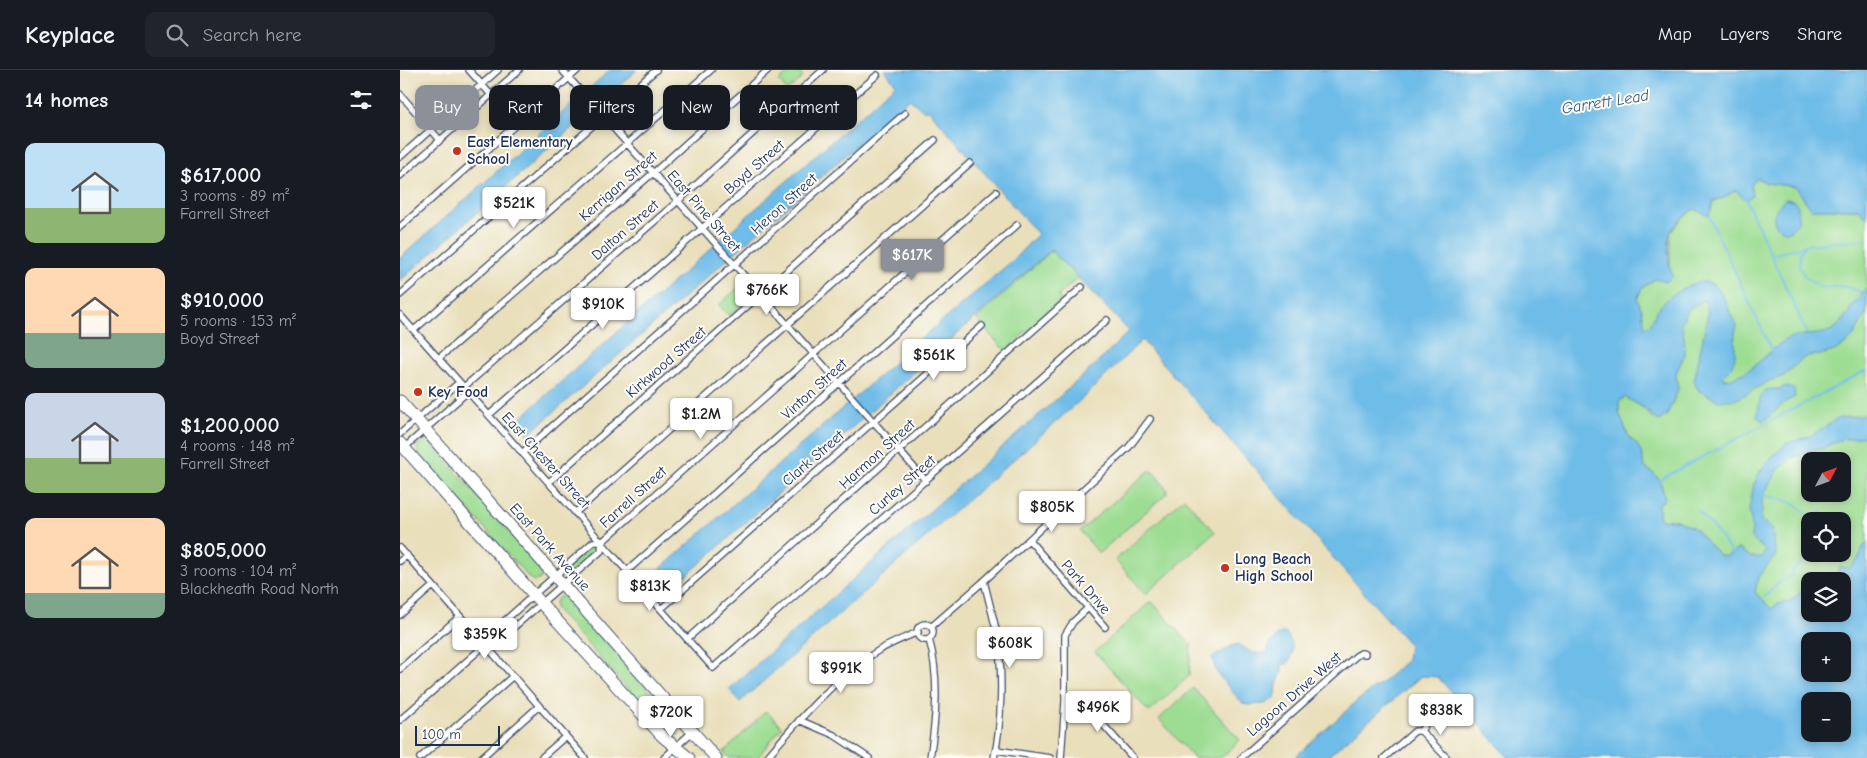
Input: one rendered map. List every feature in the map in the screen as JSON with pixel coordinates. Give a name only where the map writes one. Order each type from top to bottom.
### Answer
[{"type":"highway","name":"East Park Avenue","points":[[400,401],[716,758]]},
{"type":"highway","points":[[401,447],[662,736],[689,758]]},
{"type":"street","points":[[469,70],[489,93]]},
{"type":"street","points":[[479,88],[498,70]]},
{"type":"street","points":[[502,85],[519,70]]},
{"type":"street","name":"East Pine Street","points":[[562,70],[575,85]]},
{"type":"street","points":[[400,227],[578,70]]},
{"type":"street","points":[[637,85],[656,70]]},
{"type":"street","points":[[414,330],[711,70]]},
{"type":"street","name":"Kerrigan Street","points":[[439,358],[653,173],[768,70]]},
{"type":"street","name":"Dalton Street","points":[[464,387],[823,70]]},
{"type":"street","name":"Boyd Street","points":[[489,415],[878,75]]},
{"type":"street","points":[[400,94],[415,111]]},
{"type":"street","points":[[400,176],[489,97]]},
{"type":"street","name":"Heron Street","points":[[522,452],[733,263],[905,113]]},
{"type":"street","points":[[400,157],[431,130],[440,140]]},
{"type":"street","points":[[400,295],[583,130]]},
{"type":"street","name":"East Pine Street","points":[[615,130],[926,481]]},
{"type":"street","name":"Kirkwood Street","points":[[549,482],[935,140]]},
{"type":"street","points":[[576,513],[970,163]]},
{"type":"street","name":"Farrell Street","points":[[602,542],[996,192]]},
{"type":"street","name":"Vinton Street","points":[[628,571],[1017,225]]},
{"type":"street","name":"Harmon Street","points":[[687,639],[1082,287]]},
{"type":"street","name":"East Chester Street","points":[[400,315],[713,668]]},
{"type":"street","name":"Curley Street","points":[[713,668],[1107,320]]},
{"type":"street","name":"Clark Street","points":[[661,609],[871,419],[982,326]]},
{"type":"street","points":[[400,434],[456,385],[464,387],[464,394],[425,429],[401,447]]},
{"type":"street","points":[[931,627],[1029,540],[1129,446],[1150,419]]},
{"type":"street","name":"Park Drive","points":[[1029,540],[1105,627]]},
{"type":"street","points":[[400,720],[485,645],[490,633],[537,598],[563,584],[600,551],[602,542],[593,542],[555,575],[537,598],[497,642],[485,645]]},
{"type":"street","points":[[400,548],[585,758]]},
{"type":"street","points":[[400,561],[407,555]]},
{"type":"street","points":[[984,581],[997,636],[999,664],[1000,702],[994,758]]},
{"type":"street","points":[[400,615],[433,586]]},
{"type":"street","points":[[1061,758],[1065,702],[1065,635],[1073,622],[1088,608]]},
{"type":"street","points":[[400,669],[460,616]]},
{"type":"street","points":[[766,758],[799,720],[847,674],[877,651],[918,632],[921,626],[931,627]]},
{"type":"street","points":[[930,758],[936,718],[936,683],[933,654],[929,639],[933,633],[931,627]]},
{"type":"street","points":[[918,632],[921,638],[929,639]]},
{"type":"street","name":"Lagoon Drive West","points":[[1241,758],[1356,656],[1361,653],[1365,654]]},
{"type":"street","points":[[420,758],[513,676]]},
{"type":"street","points":[[1065,702],[1090,710],[1133,758]]},
{"type":"street","points":[[481,758],[539,706]]},
{"type":"street","points":[[799,720],[834,735],[869,758]]},
{"type":"street","points":[[1421,731],[1425,724]]},
{"type":"street","points":[[1384,758],[1414,732],[1421,731]]},
{"type":"street","points":[[1421,731],[1447,758]]},
{"type":"street","points":[[664,758],[692,732]]},
{"type":"street","points":[[541,758],[566,736]]},
{"type":"street","points":[[996,750],[1050,758]]},
{"type":"green space","points":[[791,70],[797,70],[803,77],[794,85],[782,85],[779,81]]},
{"type":"green space","points":[[479,89],[484,95],[479,99]]},
{"type":"green space","points":[[1757,178],[1767,183],[1796,187],[1811,209],[1858,209],[1867,218],[1867,544],[1863,547],[1858,560],[1849,568],[1840,567],[1838,572],[1801,572],[1801,592],[1789,602],[1778,604],[1771,609],[1755,592],[1757,578],[1755,567],[1744,553],[1738,549],[1727,557],[1719,555],[1694,528],[1676,520],[1660,520],[1658,504],[1665,499],[1661,484],[1654,474],[1644,467],[1637,444],[1630,440],[1619,413],[1619,402],[1625,396],[1643,408],[1652,418],[1678,390],[1676,373],[1684,354],[1644,329],[1642,310],[1637,299],[1642,288],[1655,278],[1666,282],[1670,272],[1670,233],[1693,210],[1736,190],[1746,200],[1751,185]]},
{"type":"green space","points":[[1051,251],[1078,278],[1058,296],[1061,300],[1005,351],[976,319]]},
{"type":"green space","points":[[742,284],[752,295],[729,316],[719,305]]},
{"type":"green space","points":[[425,440],[430,442],[541,568],[543,574],[540,579],[535,581],[530,579],[418,453],[419,443]]},
{"type":"green space","points":[[1149,471],[1153,472],[1167,489],[1167,493],[1099,553],[1080,531]]},
{"type":"green space","points":[[1184,498],[1215,532],[1146,594],[1115,560]]},
{"type":"green space","points":[[593,544],[598,545],[598,549],[572,573],[567,572],[567,568]]},
{"type":"green space","points":[[562,596],[567,598],[674,719],[679,728],[678,735],[671,735],[657,722],[555,608],[555,602]]},
{"type":"green space","points":[[1151,601],[1191,645],[1189,676],[1149,712],[1095,652]]},
{"type":"green space","points":[[1193,688],[1240,740],[1221,758],[1194,758],[1159,719]]},
{"type":"green space","points":[[766,711],[782,727],[757,758],[730,758],[723,753]]},
{"type":"water","points":[[610,70],[637,70],[620,85],[593,85]]},
{"type":"water","name":"Garrett Lead","points":[[884,70],[1867,70],[1867,218],[1858,209],[1811,209],[1796,187],[1767,183],[1757,178],[1751,185],[1752,196],[1746,200],[1735,190],[1724,198],[1714,200],[1709,216],[1694,209],[1677,223],[1670,234],[1668,243],[1669,262],[1673,276],[1666,282],[1655,279],[1642,288],[1637,299],[1642,310],[1645,328],[1650,324],[1664,302],[1685,287],[1700,282],[1708,282],[1714,285],[1722,294],[1737,325],[1735,357],[1731,368],[1723,376],[1724,379],[1733,378],[1749,370],[1778,345],[1791,337],[1830,331],[1840,323],[1867,289],[1867,311],[1854,336],[1846,344],[1834,351],[1808,356],[1784,376],[1769,381],[1737,399],[1719,401],[1698,390],[1694,381],[1708,314],[1703,300],[1689,309],[1681,323],[1685,354],[1676,373],[1678,390],[1667,415],[1659,421],[1645,408],[1625,397],[1619,402],[1619,413],[1630,439],[1639,447],[1644,467],[1657,477],[1661,484],[1665,499],[1658,504],[1660,520],[1676,520],[1694,528],[1719,555],[1727,556],[1738,549],[1751,557],[1761,557],[1766,551],[1751,538],[1752,525],[1749,509],[1754,484],[1760,471],[1785,444],[1810,436],[1839,418],[1867,415],[1867,436],[1840,440],[1821,449],[1801,452],[1801,455],[1792,458],[1779,469],[1763,495],[1761,521],[1772,528],[1776,555],[1758,577],[1755,592],[1771,609],[1778,604],[1789,602],[1801,592],[1801,622],[1851,622],[1851,572],[1838,572],[1840,567],[1849,568],[1858,560],[1863,547],[1867,544],[1867,758],[1509,758],[1438,677],[1421,676],[1326,758],[1294,758],[1357,701],[1384,681],[1407,660],[1409,644],[1142,340],[1084,397],[740,702],[729,689],[1094,366],[1129,331],[1051,250],[666,594],[651,577],[1012,261],[1038,234],[928,109],[925,111],[909,99],[529,434],[518,420],[844,130],[857,130],[857,119],[896,84]]},
{"type":"water","points":[[570,106],[570,130],[400,281],[400,258],[543,130],[560,130],[560,115]]},
{"type":"water","points":[[1786,199],[1794,201],[1798,206],[1798,223],[1789,232],[1778,227],[1774,218],[1777,208]]},
{"type":"water","points":[[1785,386],[1794,389],[1795,397],[1785,402],[1762,421],[1757,416],[1761,396],[1767,390],[1780,389]]},
{"type":"water","points":[[1280,633],[1286,633],[1292,644],[1292,653],[1287,664],[1282,664],[1282,672],[1274,699],[1265,704],[1247,705],[1241,702],[1217,673],[1212,658],[1238,644],[1252,653],[1267,653],[1269,644]]},
{"type":"waterway","points":[[1746,200],[1807,333]]},
{"type":"waterway","points":[[1709,216],[1772,351]]},
{"type":"waterway","points":[[1772,255],[1806,245],[1867,239]]},
{"type":"waterway","points":[[1806,245],[1800,252],[1799,267],[1806,278],[1822,288],[1842,286],[1862,292]]},
{"type":"waterway","points":[[1659,480],[1867,370]]},
{"type":"waterway","points":[[1763,495],[1782,499],[1805,512]]},
{"type":"waterway","points":[[1698,511],[1713,527],[1732,553]]},
{"type":"waterway","points":[[1762,599],[1779,583],[1793,575],[1792,571],[1804,562]]},
{"type":"place","name":"East Elementary School","points":[[457,151]]},
{"type":"place","name":"Key Food","points":[[418,392]]},
{"type":"place","name":"Long Beach High School","points":[[1225,568]]}]
